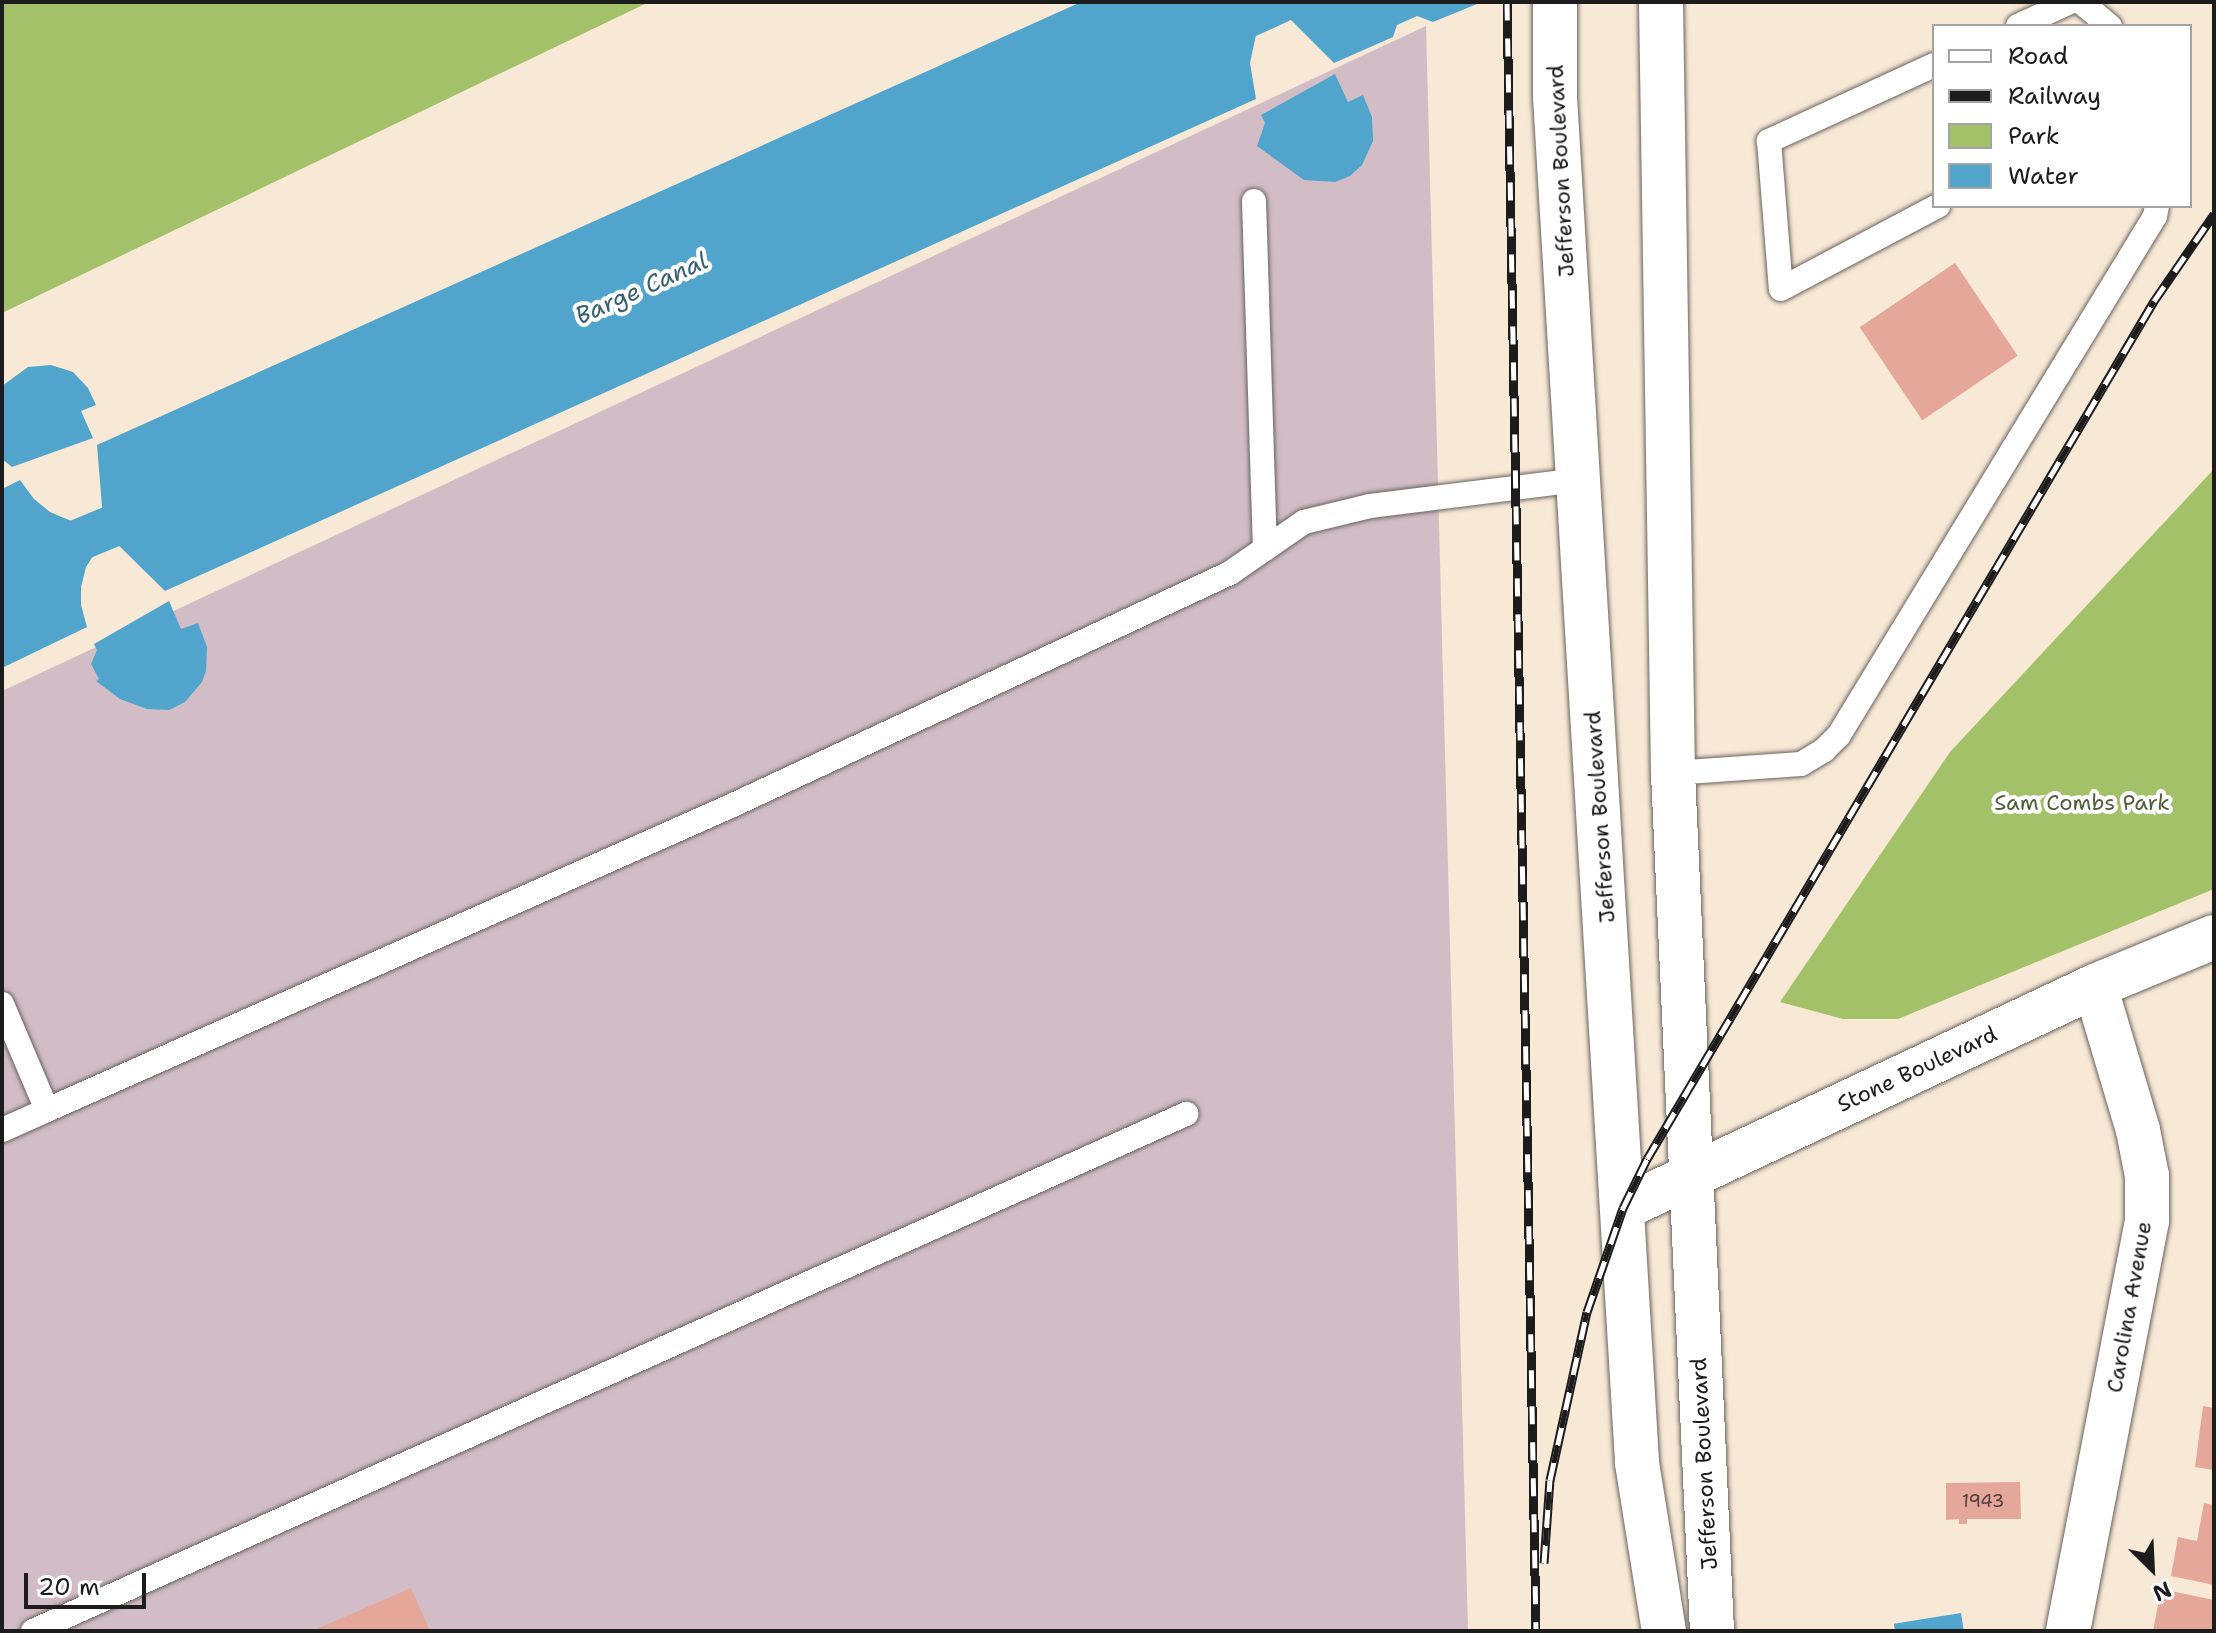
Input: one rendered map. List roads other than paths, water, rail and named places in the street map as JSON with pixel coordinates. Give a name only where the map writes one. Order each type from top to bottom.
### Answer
[{"type":"main road","name":"Jefferson Boulevard","points":[[1555,2],[1555,97],[1637,1463],[1664,1631]]},
{"type":"main road","name":"Jefferson Boulevard","points":[[1661,2],[1673,773],[1712,1631]]},
{"type":"main road","name":"Stone Boulevard","points":[[1623,1208],[2095,986],[2214,937]]},
{"type":"main road","name":"Carolina Avenue","points":[[2068,1631],[2147,1221],[2147,1176],[2138,1130],[2095,986]]},
{"type":"lane","points":[[2022,24],[2070,2]]},
{"type":"lane","points":[[2081,2],[2108,24]]},
{"type":"lane","points":[[1932,66],[1769,141],[1781,289],[1934,208]]},
{"type":"lane","points":[[1254,201],[1265,549]]},
{"type":"lane","points":[[1673,773],[1801,764],[1824,750],[1839,735],[2155,216],[2157,208]]},
{"type":"lane","points":[[2,1130],[733,805],[1230,573],[1304,522],[1370,506],[1579,480]]},
{"type":"lane","points":[[2,1004],[47,1110]]},
{"type":"lane","points":[[33,1631],[1186,1114]]},
{"type":"water","points":[[1081,2],[1262,2],[1271,14],[1256,35],[1250,63],[1256,99],[165,591],[104,531],[97,445]]},
{"type":"water","points":[[1273,2],[1482,2],[1433,22],[1417,16],[1397,25],[1393,37],[1334,63]]},
{"type":"water","points":[[1335,74],[1348,102],[1363,95],[1372,117],[1373,141],[1362,165],[1350,176],[1335,182],[1304,180],[1257,146],[1265,123],[1261,115]]},
{"type":"water","points":[[51,365],[73,372],[88,388],[96,405],[81,411],[93,438],[12,467],[2,459],[2,386],[28,367]]},
{"type":"water","points":[[20,480],[34,499],[50,512],[76,523],[94,525],[102,542],[86,567],[81,587],[81,605],[87,627],[2,668],[2,489]]},
{"type":"water","points":[[169,601],[181,629],[198,623],[207,647],[206,671],[202,682],[185,702],[169,710],[147,709],[120,699],[96,681],[99,679],[91,664],[97,650],[94,644]]},
{"type":"water","points":[[1961,1613],[1964,1631],[1895,1631],[1894,1624]]},
{"type":"waterway","name":"Barge Canal","points":[[1212,33],[1280,2]]},
{"type":"waterway","name":"Barge Canal","points":[[2,572],[156,508]]},
{"type":"railway","points":[[1507,2],[1536,1631]]},
{"type":"railway","points":[[1544,1563],[1550,1480],[1587,1312],[1623,1208],[1647,1159],[2154,301],[2214,214]]},
{"type":"park label","name":"Sam Combs Park","points":[[2082,803]]}]
